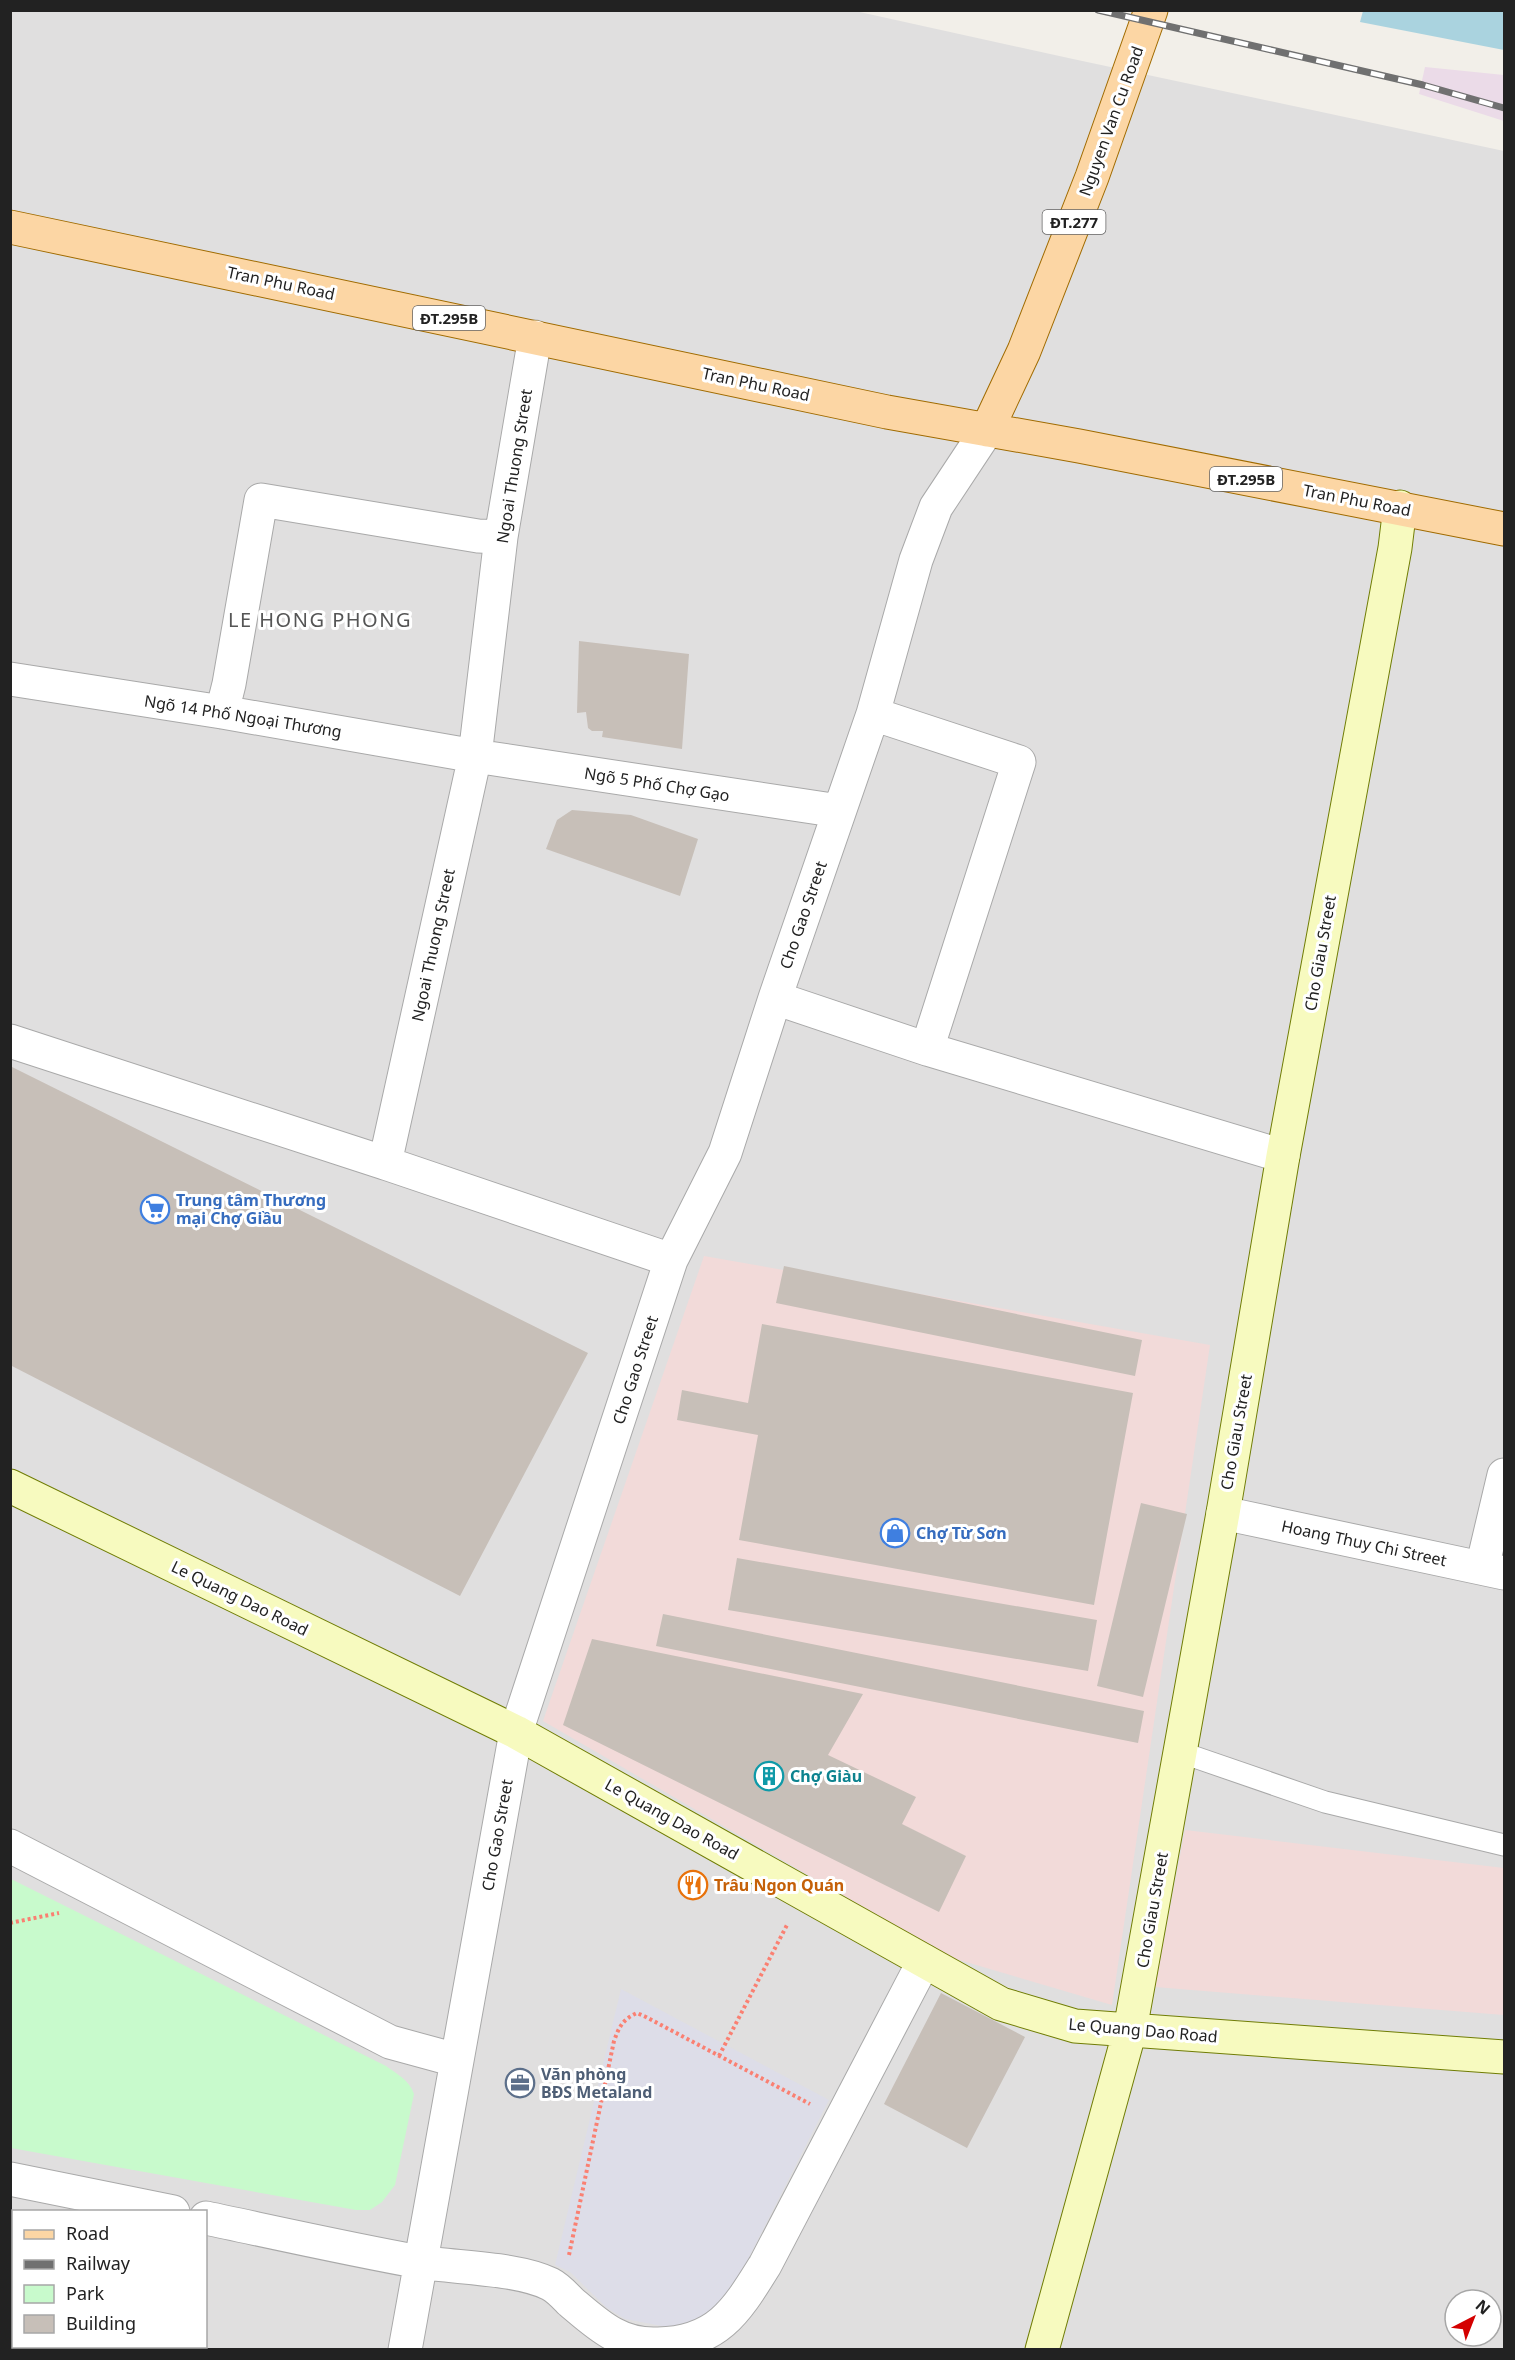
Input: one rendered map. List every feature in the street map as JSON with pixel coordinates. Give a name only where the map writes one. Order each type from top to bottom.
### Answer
[{"type":"main road","name":"Nguyen Van Cu Road","points":[[987,430],[1024,351],[1092,177],[1151,10]]},
{"type":"main road","name":"Tran Phu Road","points":[[10,227],[887,412],[1400,507],[1504,529]]},
{"type":"street","name":"Ngoai Thuong Street","points":[[385,1163],[475,756],[501,537],[535,337]]},
{"type":"street","name":"Cho Gao Street","points":[[405,2349],[516,1732],[671,1260],[725,1153],[775,998],[873,714],[916,560],[934,512],[987,430]]},
{"type":"street","points":[[222,712],[229,684],[261,500],[478,536],[501,537]]},
{"type":"street","name":"Cho Giau Street","points":[[1042,2349],[1130,2031],[1223,1513],[1283,1156],[1395,548],[1400,507]]},
{"type":"street","name":"Ngõ 14 Phố Ngoại Thương","points":[[10,679],[222,712],[475,756]]},
{"type":"street","points":[[873,714],[1019,762],[927,1049]]},
{"type":"street","name":"Ngõ 5 Phố Chợ Gạo","points":[[475,756],[839,812]]},
{"type":"street","points":[[775,998],[927,1049],[1283,1156]]},
{"type":"street","points":[[10,1041],[385,1163],[671,1260]]},
{"type":"street","points":[[1493,1571],[1504,1475]]},
{"type":"street","name":"Le Quang Dao Road","points":[[10,1486],[516,1732],[1001,2004],[1075,2026],[1504,2057]]},
{"type":"street","name":"Hoang Thuy Chi Street","points":[[1223,1513],[1493,1571]]},
{"type":"street","points":[[10,1846],[390,2042],[456,2060]]},
{"type":"street","points":[[207,2218],[421,2262],[533,2277],[552,2286],[603,2329],[635,2343],[659,2344],[688,2341],[715,2329],[739,2307],[765,2265],[924,1961]]},
{"type":"street","points":[[10,2179],[168,2210]]},
{"type":"lane","points":[[1180,1752],[1325,1802],[1504,1845]]},
{"type":"path","points":[[719,2056],[804,1893]]},
{"type":"path","points":[[10,1923],[59,1913]]},
{"type":"path","points":[[568,2262],[614,2041],[620,2025],[628,2017],[637,2013],[816,2107]]},
{"type":"shaded area","points":[[11,11],[855,11],[1504,151],[1504,2349],[11,2350]]},
{"type":"shaded area","points":[[1425,67],[1504,75],[1504,121],[1419,94]]},
{"type":"shaded area","name":"Chợ Từ Sơn","points":[[704,1256],[1210,1345],[1112,2005],[949,1957],[543,1721]]},
{"type":"shaded area","points":[[1185,1830],[1504,1868],[1504,2015],[1155,1987]]},
{"type":"shaded area","points":[[621,1989],[829,2100],[741,2273],[724,2299],[709,2313],[689,2324],[667,2327],[625,2319],[607,2308],[570,2272],[555,2265]]},
{"type":"green space","points":[[11,1879],[386,2066],[402,2078],[414,2094],[395,2185],[382,2202],[370,2210],[356,2210],[11,2148]]},
{"type":"water","points":[[1363,11],[1504,11],[1504,50],[1360,22]]},
{"type":"building","points":[[579,641],[689,654],[682,749],[602,737],[603,731],[592,731],[588,728],[586,712],[577,713]]},
{"type":"building","points":[[572,810],[631,815],[698,839],[680,896],[546,849],[557,820]]},
{"type":"building","name":"Trung tâm Thương mại Chợ Giầu","points":[[10,1066],[588,1353],[460,1596],[10,1365]]},
{"type":"building","points":[[784,1266],[1142,1340],[1135,1376],[776,1303]]},
{"type":"building","points":[[762,1324],[1133,1393],[1094,1605],[739,1540],[758,1435],[677,1420],[682,1390],[748,1403]]},
{"type":"building","points":[[1141,1503],[1187,1514],[1143,1697],[1097,1686]]},
{"type":"building","points":[[737,1558],[1097,1620],[1088,1671],[728,1610]]},
{"type":"building","points":[[663,1614],[1144,1711],[1138,1743],[656,1646]]},
{"type":"building","name":"Chợ Giàu","points":[[592,1639],[863,1694],[828,1755],[916,1797],[902,1824],[966,1856],[939,1912],[563,1725]]},
{"type":"building","points":[[941,1993],[1025,2037],[967,2148],[884,2104]]},
{"type":"railway","points":[[1098,10],[1423,85],[1504,108]]},
{"type":"place","name":"Trung tâm Thương mại Chợ Giầu","points":[[155,1209]]},
{"type":"place","name":"Chợ Từ Sơn","points":[[895,1533]]},
{"type":"place","name":"Chợ Giàu","points":[[769,1776]]},
{"type":"place","name":"Trâu Ngon Quán","points":[[693,1885]]},
{"type":"place","name":"Văn phòng BĐS Metaland","points":[[520,2083]]},
{"type":"district","name":"LE HONG PHONG","points":[[320,619]]}]
